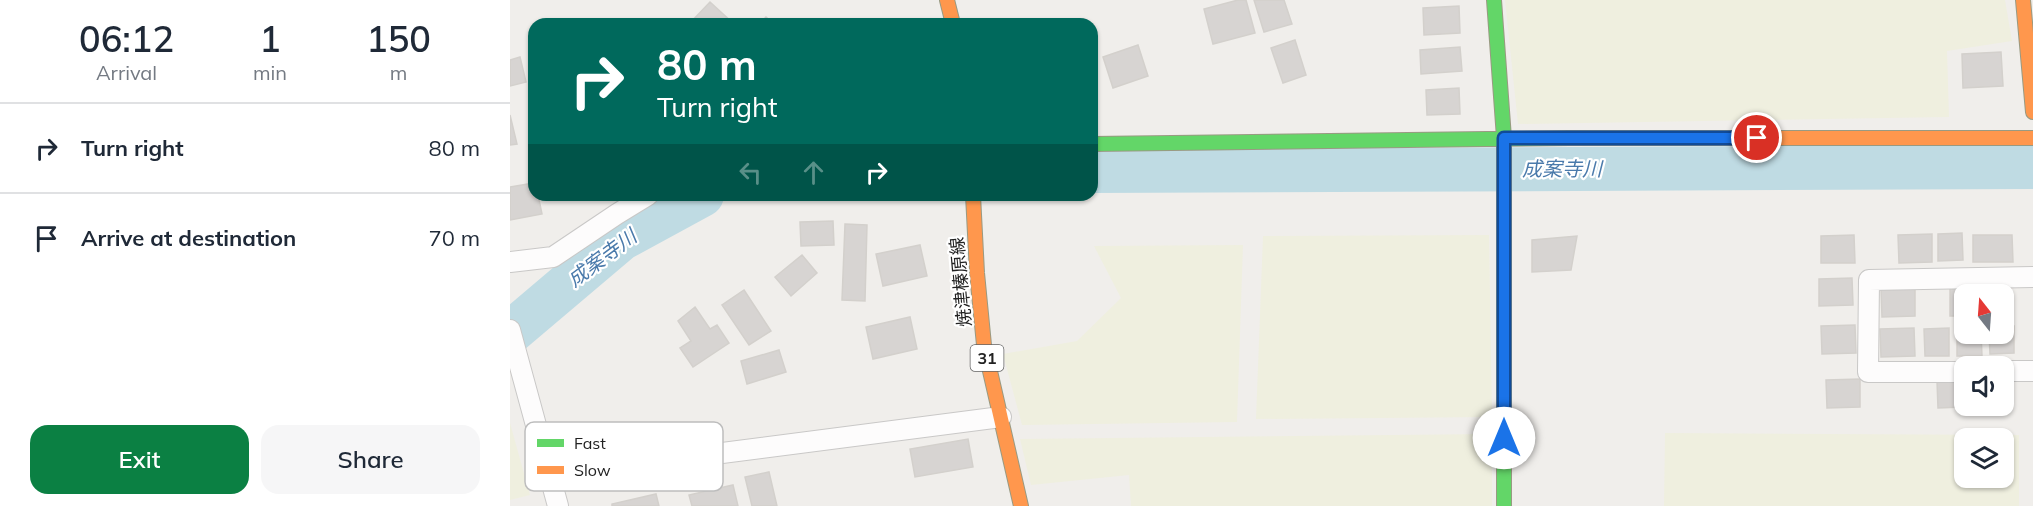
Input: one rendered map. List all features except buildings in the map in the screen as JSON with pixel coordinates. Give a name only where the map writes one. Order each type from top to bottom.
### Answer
[{"type":"street","points":[[947,0],[952,18]]},
{"type":"street","points":[[1494,0],[1504,143],[1504,506]]},
{"type":"street","points":[[2023,0],[2033,112]]},
{"type":"street","points":[[1098,144],[2033,138]]},
{"type":"street","points":[[510,262],[554,257],[638,201]]},
{"type":"street","name":"焼津榛原線","points":[[973,201],[984,345],[1021,506]]},
{"type":"street","points":[[1954,372],[1868,372],[1869,280],[2033,277]]},
{"type":"street","points":[[510,330],[536,422]]},
{"type":"street","points":[[2014,371],[2033,371]]},
{"type":"street","points":[[723,453],[1001,417]]},
{"type":"street","points":[[554,491],[558,506]]},
{"type":"green space","points":[[1505,0],[2005,0],[2012,41],[1947,51],[1949,117],[1518,124]]},
{"type":"green space","points":[[1489,235],[1492,417],[1256,419],[1263,236]]},
{"type":"green space","points":[[1243,245],[1237,422],[1022,425],[1003,354],[1077,341],[1121,298],[1094,246]]},
{"type":"green space","points":[[510,423],[525,477],[525,491],[529,491],[530,495],[510,500]]},
{"type":"green space","points":[[1665,433],[1954,435],[1954,488],[2014,488],[2014,435],[2019,435],[2019,506],[1664,506]]},
{"type":"green space","points":[[1492,434],[1492,506],[1131,506],[1129,475],[1031,485],[1020,439]]},
{"type":"waterway","name":"成案寺川","points":[[1098,171],[2033,167]]},
{"type":"waterway","name":"成案寺川","points":[[510,333],[621,239],[691,201]]},
{"type":"traffic: fast","points":[[1494,0],[1504,138],[1504,506]]},
{"type":"traffic: fast","points":[[1098,144],[1569,138]]},
{"type":"traffic: slow","points":[[947,0],[952,18]]},
{"type":"traffic: slow","points":[[2023,0],[2033,112]]},
{"type":"traffic: slow","points":[[1569,138],[2033,138]]},
{"type":"traffic: slow","points":[[973,201],[984,345],[1021,506]]},
{"type":"route","points":[[1504,438],[1504,138],[1757,138]]}]
